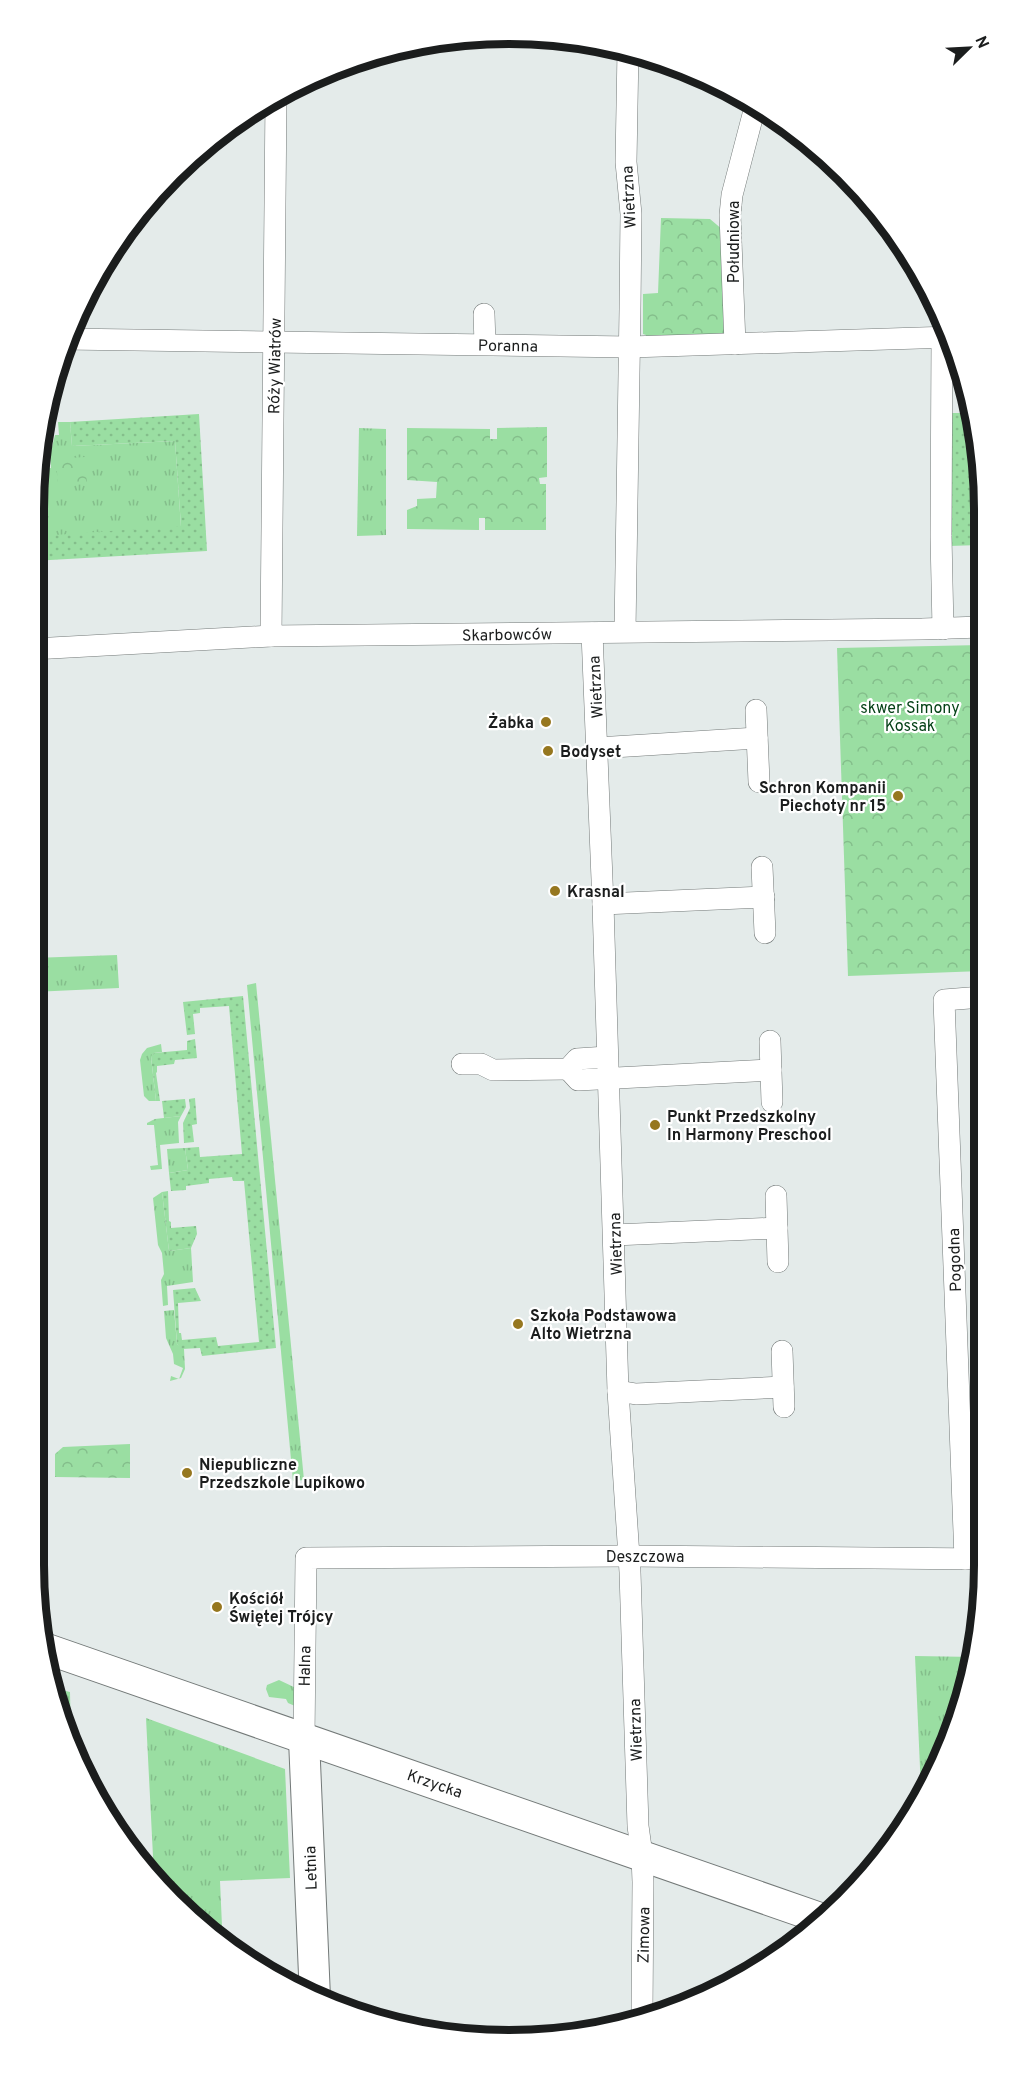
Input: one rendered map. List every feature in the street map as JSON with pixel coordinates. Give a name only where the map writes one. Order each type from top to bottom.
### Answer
[{"type":"street","name":"Wietrzna","points":[[625,632],[630,347],[630,214],[626,162],[628,59]]},
{"type":"street","name":"Róży Wiatrów","points":[[271,636],[276,106]]},
{"type":"street","name":"Południowa","points":[[735,344],[730,215],[732,195],[753,114]]},
{"type":"street","points":[[484,314],[485,344]]},
{"type":"street","name":"Poranna","points":[[76,339],[630,347],[941,338]]},
{"type":"street","points":[[943,628],[940,536],[946,353]]},
{"type":"street","name":"Skarbowców","points":[[44,648],[271,636],[974,627]]},
{"type":"street","name":"Wietrzna","points":[[592,633],[618,1391],[629,1556],[638,1826],[642,1855]]},
{"type":"street","points":[[756,710],[759,782]]},
{"type":"street","points":[[597,748],[757,738]]},
{"type":"street","points":[[762,867],[765,933]]},
{"type":"street","points":[[603,904],[764,897]]},
{"type":"street","name":"Pogodna","points":[[974,998],[944,1000],[974,1559]]},
{"type":"street","points":[[770,1041],[772,1102]]},
{"type":"street","points":[[462,1064],[481,1064],[493,1070],[568,1069],[578,1080],[608,1068],[771,1070]]},
{"type":"street","points":[[776,1196],[778,1262]]},
{"type":"street","points":[[614,1235],[777,1228]]},
{"type":"street","points":[[618,1391],[636,1394],[784,1397],[782,1351]]},
{"type":"street","name":"Deszczowa","points":[[306,1558],[629,1556],[974,1559]]},
{"type":"street","name":"Halna","points":[[304,1739],[306,1558]]},
{"type":"street","name":"Krzycka","points":[[51,1649],[813,1916]]},
{"type":"street","name":"Letnia","points":[[304,1739],[315,1987]]},
{"type":"street","name":"Zimowa","points":[[642,1855],[642,2010]]},
{"type":"green space","points":[[661,218],[710,219],[723,230],[724,334],[646,340],[646,335],[643,334],[643,294],[658,293]]},
{"type":"green space","points":[[950,413],[964,413],[973,478],[974,545],[949,546]]},
{"type":"green space","points":[[199,414],[207,551],[44,560],[44,536],[181,526],[175,441],[72,446],[70,422]]},
{"type":"green space","points":[[58,422],[70,422],[72,446],[175,441],[181,527],[44,537],[45,469],[51,468],[50,455],[55,435],[59,435]]},
{"type":"green space","points":[[547,427],[547,477],[539,478],[540,484],[546,484],[546,530],[485,530],[485,518],[479,518],[479,530],[407,529],[407,510],[417,506],[417,499],[436,498],[437,482],[407,480],[407,428],[490,429],[490,439],[497,439],[497,428]]},
{"type":"green space","points":[[359,428],[386,429],[386,535],[357,536]]},
{"type":"green space","points":[[85,457],[87,484],[58,485],[56,459]]},
{"type":"green space","name":"skwer Simony Kossak","points":[[974,645],[974,971],[848,976],[837,648]]},
{"type":"green space","points":[[117,955],[119,988],[44,991],[44,958]]},
{"type":"green space","points":[[256,983],[304,1480],[293,1481],[247,985]]},
{"type":"green space","points":[[243,996],[276,1348],[202,1356],[200,1348],[182,1349],[177,1344],[173,1290],[195,1288],[201,1301],[178,1303],[179,1333],[181,1333],[182,1340],[216,1337],[218,1346],[259,1342],[244,1181],[233,1181],[232,1177],[209,1179],[209,1183],[186,1186],[186,1190],[171,1191],[169,1173],[188,1170],[185,1148],[199,1147],[200,1157],[242,1154],[229,1006],[200,1008],[200,1013],[193,1014],[195,1034],[187,1035],[183,1002]]},
{"type":"green space","points":[[195,1039],[197,1058],[175,1060],[174,1064],[157,1066],[160,1101],[156,1101],[151,1056],[154,1053],[187,1050],[187,1041]]},
{"type":"green space","points":[[161,1044],[162,1052],[154,1053],[151,1057],[156,1101],[149,1101],[144,1096],[140,1060],[147,1048]]},
{"type":"green space","points":[[195,1098],[197,1124],[192,1125],[194,1142],[184,1143],[183,1123],[190,1108],[189,1099]]},
{"type":"green space","points":[[185,1099],[186,1107],[181,1116],[164,1118],[162,1101]]},
{"type":"green space","points":[[181,1116],[178,1122],[179,1143],[160,1145],[162,1169],[151,1170],[150,1166],[158,1165],[154,1125],[147,1125],[147,1123],[155,1119]]},
{"type":"green space","points":[[185,1148],[188,1170],[169,1173],[167,1149]]},
{"type":"green space","points":[[168,1191],[171,1228],[196,1226],[197,1234],[191,1248],[169,1251],[162,1192]]},
{"type":"green space","points":[[162,1192],[169,1251],[191,1248],[193,1282],[167,1286],[168,1305],[163,1306],[161,1280],[164,1274],[153,1198]]},
{"type":"green space","points":[[174,1310],[177,1344],[184,1349],[185,1369],[181,1378],[179,1378],[183,1368],[174,1364],[173,1354],[166,1338],[164,1311]]},
{"type":"green space","points":[[130,1444],[130,1478],[55,1477],[55,1454],[63,1447]]},
{"type":"green space","points":[[915,1656],[965,1657],[949,1714],[921,1780]]},
{"type":"green space","points":[[279,1680],[296,1688],[295,1706],[288,1703],[286,1699],[269,1697],[267,1685]]},
{"type":"green space","points":[[60,1690],[70,1692],[71,1721]]},
{"type":"green space","points":[[146,1718],[285,1769],[290,1878],[220,1881],[222,1926],[217,1926],[180,1893],[153,1864]]},
{"type":"place","name":"Żabka","points":[[546,722]]},
{"type":"place","name":"Bodyset","points":[[548,751]]},
{"type":"place","name":"Schron Kompanii Piechoty nr 15","points":[[898,796]]},
{"type":"place","name":"Krasnal","points":[[555,891]]},
{"type":"place","name":"Punkt Przedszkolny In Harmony Preschool","points":[[655,1125]]},
{"type":"place","name":"Szkoła Podstawowa Alto Wietrzna","points":[[518,1324]]},
{"type":"place","name":"Niepubliczne Przedszkole Lupikowo","points":[[187,1473]]},
{"type":"place","name":"Kościół Świętej Trójcy","points":[[217,1607]]}]
